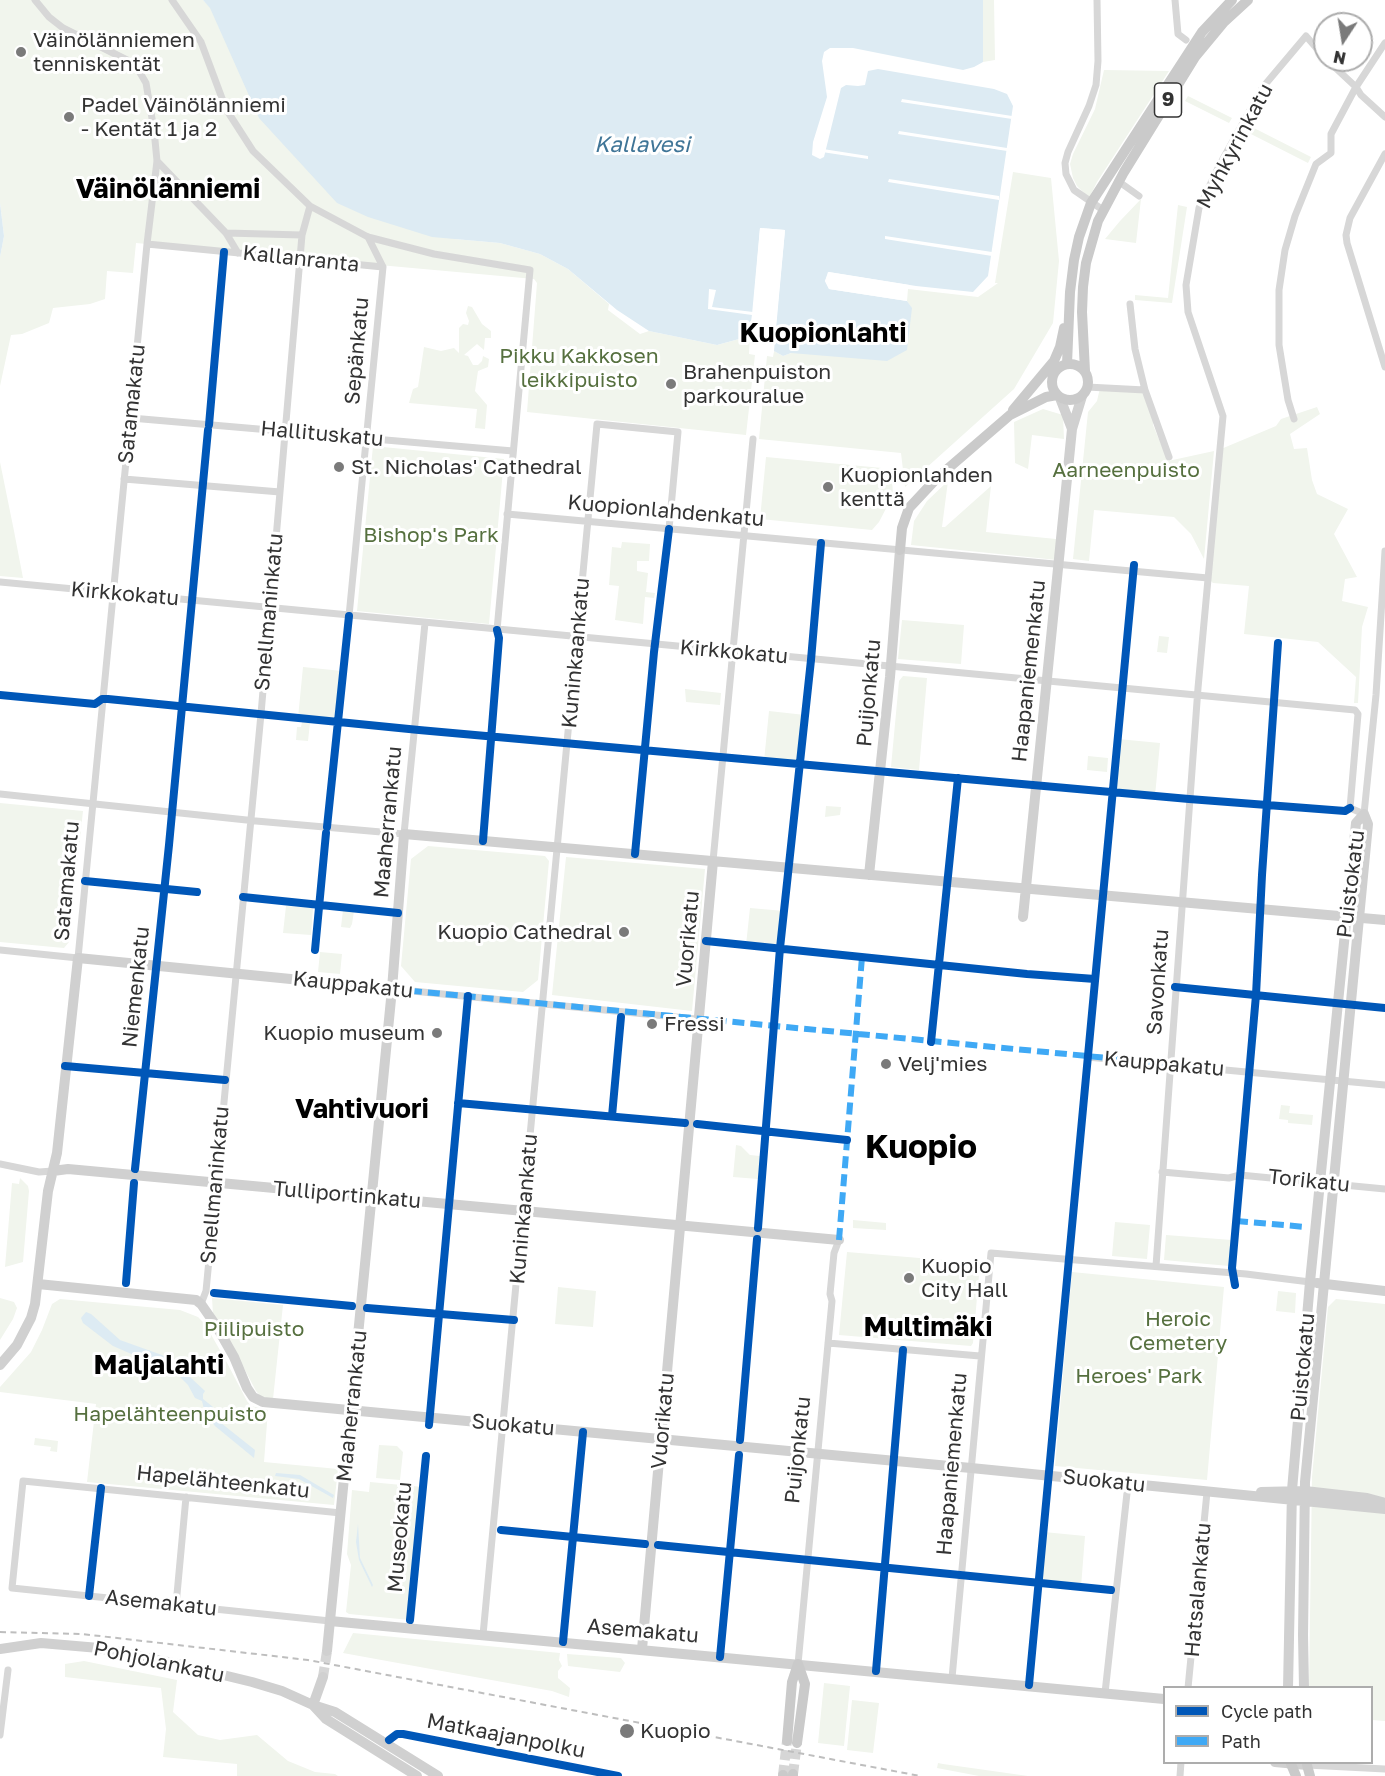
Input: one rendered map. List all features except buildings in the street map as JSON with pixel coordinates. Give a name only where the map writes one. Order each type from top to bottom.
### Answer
[{"type":"main road","name":"9","points":[[1024,398],[1052,382],[1055,371],[1067,364],[1070,302],[1078,237],[1091,203],[1202,32],[1232,0]]},
{"type":"main road","name":"9","points":[[1010,415],[1046,397],[1059,397],[1070,401],[1085,392],[1088,380],[1084,372],[1083,287],[1091,240],[1103,210],[1195,57],[1224,22],[1248,0]]},
{"type":"main road","name":"9","points":[[900,550],[905,516],[914,500],[1010,415],[1057,355],[1070,302]]},
{"type":"main road","points":[[1067,364],[1078,366],[1084,372]]},
{"type":"main road","points":[[1052,382],[1059,397]]},
{"type":"main road","name":"Haapaniemenkatu","points":[[1023,916],[1072,429],[1085,392]]},
{"type":"main road","name":"Haapaniemenkatu","points":[[1059,397],[1072,429]]},
{"type":"main road","name":"Puijonkatu","points":[[869,875],[891,667],[900,550]]},
{"type":"main road","name":"Puistokatu","points":[[1288,1686],[1292,1495],[1310,1282],[1356,823],[1364,813]]},
{"type":"main road","name":"Puistokatu","points":[[1304,1686],[1305,1496],[1323,1284],[1335,1184],[1368,824],[1364,813]]},
{"type":"main road","points":[[404,834],[1385,920]]},
{"type":"main road","name":"Maaherrankatu","points":[[327,1651],[392,989],[404,834]]},
{"type":"main road","name":"Vuorikatu","points":[[642,1649],[680,1227],[702,1019],[713,861]]},
{"type":"main road","name":"Kauppakatu","points":[[78,958],[392,989]]},
{"type":"main road","name":"Satamakatu","points":[[0,1365],[17,1345],[31,1318],[39,1284],[48,1191],[57,1153],[78,958]]},
{"type":"main road","name":"Tulliportinkatu","points":[[52,1171],[68,1169],[838,1240]]},
{"type":"main road","points":[[1310,1282],[1385,1291]]},
{"type":"main road","points":[[39,1284],[191,1298],[201,1304]]},
{"type":"main road","name":"Suokatu","points":[[201,1304],[234,1357],[247,1388],[256,1399],[263,1402],[971,1468],[1223,1494],[1367,1497],[1385,1503]]},
{"type":"main road","name":"Suokatu","points":[[1305,1496],[1385,1509]]},
{"type":"main road","name":"Asemakatu","points":[[330,1621],[952,1678],[1163,1700]]},
{"type":"main road","name":"Pohjolankatu","points":[[0,1649],[41,1644],[99,1648],[252,1682],[282,1691],[313,1705]]},
{"type":"main road","name":"Puijonkatu","points":[[792,1742],[792,1682],[798,1664]]},
{"type":"main road","points":[[313,1705],[323,1677]]},
{"type":"main road","points":[[313,1705],[326,1719],[417,1776]]},
{"type":"main road","points":[[313,1705],[335,1712],[438,1776]]},
{"type":"street","points":[[35,0],[49,17],[63,28],[127,60],[139,71],[146,83],[157,161],[147,244]]},
{"type":"street","points":[[172,0],[201,42],[226,109],[254,151],[310,206],[368,237],[434,254],[530,270],[497,630]]},
{"type":"street","points":[[1097,0],[1096,85],[1065,163],[1066,174],[1074,190],[1103,210]]},
{"type":"street","points":[[1175,0],[1178,34],[1186,40]]},
{"type":"street","name":"Myhkyrinkatu","points":[[1208,578],[1223,416],[1188,312],[1186,285],[1199,208],[1219,166],[1263,87],[1306,36],[1313,44]]},
{"type":"street","points":[[1294,419],[1288,400],[1279,345],[1279,290],[1285,250],[1298,206],[1316,164],[1331,153],[1331,134],[1356,87],[1385,43]]},
{"type":"street","name":"Myhkyrinkatu","points":[[1340,72],[1385,117]]},
{"type":"street","points":[[1385,154],[1350,218],[1346,235],[1385,367]]},
{"type":"street","points":[[157,161],[226,233],[238,253]]},
{"type":"street","points":[[1109,174],[1139,196]]},
{"type":"street","name":"Snellmaninkatu","points":[[201,1304],[206,1292],[302,235],[310,206]]},
{"type":"street","points":[[226,233],[302,235]]},
{"type":"street","points":[[368,237],[383,267]]},
{"type":"street","name":"Kallanranta","points":[[147,244],[383,267]]},
{"type":"street","name":"Satamakatu","points":[[78,958],[147,244]]},
{"type":"street","name":"Sepänkatu","points":[[349,616],[383,267]]},
{"type":"street","points":[[1130,304],[1135,349],[1145,390],[1169,457]]},
{"type":"street","points":[[1085,392],[1145,390]]},
{"type":"street","name":"Hallituskatu","points":[[131,418],[513,451]]},
{"type":"street","name":"Kuninkaankatu","points":[[483,1635],[597,424],[678,432],[669,529]]},
{"type":"street","name":"Vuorikatu","points":[[713,861],[753,439]]},
{"type":"street","points":[[124,479],[280,492]]},
{"type":"street","name":"Kuopionlahdenkatu","points":[[507,514],[1208,578]]},
{"type":"street","points":[[1364,813],[1376,695],[1385,551]]},
{"type":"street","name":"Savonkatu","points":[[1156,1266],[1197,696],[1208,578]]},
{"type":"street","name":"Kirkkokatu","points":[[0,582],[1355,710],[1358,714],[1350,808],[1364,813]]},
{"type":"street","name":"Maaherrankatu","points":[[404,834],[425,623]]},
{"type":"street","points":[[0,794],[404,834]]},
{"type":"street","name":"Kauppakatu","points":[[0,950],[78,958]]},
{"type":"street","name":"Kauppakatu","points":[[392,989],[702,1019]]},
{"type":"street","name":"Kauppakatu","points":[[1087,1057],[1385,1085]]},
{"type":"street","name":"Tulliportinkatu","points":[[0,1164],[39,1172],[52,1171]]},
{"type":"street","name":"Torikatu","points":[[1162,1172],[1229,1178],[1240,1175],[1385,1189]]},
{"type":"street","name":"Puijonkatu","points":[[798,1664],[832,1301],[830,1294],[834,1252],[838,1240]]},
{"type":"street","name":"Haapaniemenkatu","points":[[952,1678],[991,1253],[1156,1266]]},
{"type":"street","points":[[1156,1266],[1310,1282]]},
{"type":"street","points":[[828,1343],[980,1356]]},
{"type":"street","name":"Hapelähteenkatu","points":[[89,1596],[12,1587],[23,1481],[341,1513]]},
{"type":"street","points":[[1105,1693],[1128,1484]]},
{"type":"street","name":"Hatsalankatu","points":[[1188,1686],[1207,1492]]},
{"type":"street","points":[[176,1605],[186,1497]]},
{"type":"street","name":"Asemakatu","points":[[89,1596],[330,1621]]},
{"type":"street","points":[[0,1735],[8,1670]]},
{"type":"street","points":[[1308,1768],[1385,1769]]},
{"type":"green space","name":"Pikku Kakkosen leikkipuisto","points":[[0,0],[203,0],[455,239],[500,243],[540,254],[568,269],[609,304],[608,310],[640,334],[649,331],[717,345],[750,336],[749,354],[755,355],[746,435],[527,412],[537,283],[534,279],[136,243],[133,273],[107,271],[105,299],[90,304],[53,308],[49,323],[22,334],[11,335],[0,386],[0,257],[4,236],[0,203]]},
{"type":"green space","points":[[983,0],[994,0],[995,60],[983,62]]},
{"type":"green space","points":[[1104,70],[1169,71],[1089,198],[1077,186],[1070,164],[1095,109]]},
{"type":"green space","points":[[1188,96],[1232,118],[1229,123],[1185,101]]},
{"type":"green space","points":[[1248,125],[1311,157],[1308,163],[1245,131]]},
{"type":"green space","points":[[1013,172],[1051,178],[1059,261],[1053,323],[1014,389],[905,487],[901,453],[759,439],[767,356],[773,357],[774,351],[783,356],[912,309],[907,301],[908,289],[978,297],[998,283],[995,283]]},
{"type":"green space","points":[[1141,199],[1136,243],[1105,239],[1120,221]]},
{"type":"green space","points":[[1178,205],[1187,207],[1172,303],[1135,300],[1135,295],[1168,298]]},
{"type":"green space","points":[[468,306],[472,307],[482,324],[491,331],[491,338],[485,338],[484,350],[477,344],[464,355],[468,356],[473,365],[478,365],[483,356],[489,359],[488,367],[478,371],[475,391],[487,405],[485,429],[475,428],[477,409],[409,403],[413,389],[418,387],[424,347],[441,351],[454,348],[459,353],[459,328],[463,324],[468,325],[466,313]]},
{"type":"green space","name":"Aarneenpuisto","points":[[1100,388],[1145,390],[1154,419],[1153,425],[1168,461],[1214,451],[1204,559],[1191,534],[1174,517],[1094,510],[1089,561],[1073,559],[1088,412],[1097,401]]},
{"type":"green space","points":[[1317,407],[1320,414],[1290,434],[1294,449],[1307,448],[1312,480],[1317,494],[1348,509],[1334,534],[1357,577],[1345,579],[1342,601],[1368,607],[1362,627],[1358,703],[1354,703],[1356,677],[1318,642],[1244,634],[1249,586],[1213,583],[1208,578],[1221,449],[1276,426],[1281,419]]},
{"type":"green space","points":[[1043,409],[1063,415],[1064,439],[1032,435],[1028,469],[1015,463],[1014,422]]},
{"type":"green space","name":"Bishop's Park","points":[[373,446],[504,459],[489,624],[357,611]]},
{"type":"green space","name":"Kuopionlahden kenttä","points":[[766,457],[882,468],[892,478],[893,495],[879,522],[872,530],[760,519]]},
{"type":"green space","points":[[0,462],[14,531],[23,578],[0,576]]},
{"type":"green space","points":[[948,481],[942,527],[945,527],[991,486],[986,532],[1056,539],[1057,560],[911,545],[914,521],[927,501]]},
{"type":"green space","points":[[622,542],[650,544],[649,561],[637,561],[637,571],[648,573],[646,592],[655,593],[654,598],[645,597],[643,624],[615,620],[619,586],[609,585],[612,547],[621,548]]},
{"type":"green space","points":[[902,620],[964,625],[961,664],[898,659]]},
{"type":"green space","points":[[1159,636],[1169,637],[1167,653],[1157,652]]},
{"type":"green space","points":[[303,667],[342,671],[338,722],[298,718]]},
{"type":"green space","points":[[903,676],[927,678],[919,770],[891,767],[899,681]]},
{"type":"green space","points":[[685,689],[721,693],[720,705],[686,702]]},
{"type":"green space","points":[[769,711],[805,715],[800,764],[764,761]]},
{"type":"green space","points":[[302,722],[310,723],[308,741],[296,740],[297,727],[301,727]]},
{"type":"green space","points":[[1118,739],[1160,743],[1155,796],[1113,792]]},
{"type":"green space","points":[[1088,756],[1108,758],[1107,772],[1087,770]]},
{"type":"green space","points":[[0,803],[83,811],[69,942],[64,948],[0,942]]},
{"type":"green space","points":[[826,806],[841,807],[840,815],[825,817]]},
{"type":"green space","points":[[428,846],[545,856],[549,861],[538,980],[523,992],[415,982],[401,966],[411,859]]},
{"type":"green space","points":[[566,857],[705,869],[692,1011],[552,995]]},
{"type":"green space","points":[[286,906],[313,908],[311,935],[283,933]]},
{"type":"green space","points":[[750,908],[784,911],[780,948],[746,945]]},
{"type":"green space","points":[[343,910],[354,911],[350,928],[341,927]]},
{"type":"green space","points":[[320,952],[342,954],[340,974],[318,972]]},
{"type":"green space","points":[[1281,1105],[1290,1106],[1289,1113],[1313,1115],[1312,1125],[1288,1123],[1288,1120],[1279,1119]]},
{"type":"green space","points":[[736,1145],[741,1146],[750,1155],[760,1156],[758,1179],[733,1177]]},
{"type":"green space","points":[[20,1178],[28,1186],[29,1191],[23,1262],[5,1267],[12,1183],[19,1184]]},
{"type":"green space","points":[[853,1220],[886,1223],[886,1230],[853,1228]]},
{"type":"green space","points":[[1115,1222],[1150,1225],[1147,1259],[1112,1256]]},
{"type":"green space","points":[[1166,1235],[1232,1240],[1229,1266],[1164,1260]]},
{"type":"green space","points":[[847,1252],[980,1263],[971,1346],[839,1335]]},
{"type":"green space","name":"Heroes' Park","points":[[1072,1272],[1224,1287],[1207,1480],[1055,1466]]},
{"type":"green space","points":[[558,1287],[596,1291],[593,1327],[555,1324]]},
{"type":"green space","points":[[1278,1291],[1296,1293],[1295,1313],[1276,1311]]},
{"type":"green space","points":[[0,1298],[14,1302],[17,1308],[0,1340]]},
{"type":"green space","name":"Piilipuisto","points":[[212,1298],[283,1305],[273,1399],[263,1399],[256,1391],[213,1314]]},
{"type":"green space","name":"Hapelähteenpuisto","points":[[60,1299],[180,1310],[198,1317],[205,1324],[247,1401],[251,1406],[268,1410],[264,1462],[338,1469],[334,1505],[87,1482],[96,1404],[0,1392],[0,1387],[31,1352],[52,1304]]},
{"type":"green space","points":[[1336,1299],[1385,1304],[1385,1721],[1373,1720],[1373,1686],[1309,1686],[1312,1477],[1328,1307]]},
{"type":"green space","points":[[35,1438],[58,1441],[57,1452],[50,1451],[51,1447],[34,1445]]},
{"type":"green space","points":[[379,1445],[397,1446],[403,1452],[400,1480],[376,1478]]},
{"type":"green space","points":[[370,1482],[423,1487],[410,1620],[346,1612],[351,1565],[347,1554],[352,1490],[369,1492]]},
{"type":"green space","points":[[1044,1532],[1085,1536],[1081,1587],[1040,1583]]},
{"type":"green space","points":[[353,1633],[560,1653],[559,1660],[562,1666],[558,1671],[558,1678],[570,1688],[569,1697],[552,1691],[343,1653]]},
{"type":"green space","points":[[567,1654],[621,1658],[625,1663],[620,1672],[568,1666]]},
{"type":"green space","points":[[84,1661],[177,1680],[173,1712],[198,1735],[220,1740],[257,1735],[288,1761],[315,1772],[338,1776],[237,1776],[237,1764],[163,1757],[166,1729],[161,1688],[65,1677],[65,1664]]},
{"type":"green space","points":[[824,1683],[850,1686],[844,1746],[818,1743]]},
{"type":"green space","points":[[852,1700],[879,1703],[873,1753],[847,1750]]},
{"type":"green space","points":[[938,1763],[1028,1776],[979,1776],[937,1768]]},
{"type":"water","name":"Kallavesi","points":[[203,0],[983,0],[983,62],[974,67],[963,70],[853,48],[830,48],[824,52],[822,61],[827,97],[813,142],[812,155],[820,159],[824,157],[841,88],[846,85],[865,85],[868,71],[878,69],[994,89],[1007,94],[1013,106],[988,276],[973,292],[916,286],[829,272],[825,281],[829,289],[907,301],[912,308],[907,350],[887,361],[791,353],[783,356],[774,351],[785,230],[760,228],[750,336],[717,345],[649,331],[617,310],[568,269],[540,254],[500,243],[432,237],[368,217],[337,203],[259,118],[210,8]]},
{"type":"water","points":[[0,203],[4,236],[0,257]]},
{"type":"water","points":[[86,1312],[120,1340],[162,1355],[177,1365],[205,1391],[203,1399],[213,1407],[221,1423],[255,1450],[254,1458],[215,1426],[205,1413],[202,1401],[195,1398],[188,1385],[172,1369],[152,1359],[136,1356],[113,1346],[83,1323],[81,1318]]},
{"type":"water","points":[[276,1473],[300,1475],[334,1495],[333,1498],[299,1479],[275,1476]]},
{"type":"water","points":[[358,1524],[360,1558],[372,1587],[359,1560],[356,1542]]},
{"type":"pier","points":[[902,99],[1012,116],[1012,119],[901,102]]},
{"type":"pier","points":[[899,131],[1007,148],[1007,151],[898,134]]},
{"type":"pier","points":[[823,149],[868,156],[868,159],[822,152]]},
{"type":"pier","points":[[889,179],[999,196],[999,200],[888,182]]},
{"type":"pier","points":[[760,228],[785,230],[773,354],[771,350],[781,233],[763,231],[753,338],[750,339],[752,315],[708,309],[709,289],[716,290],[712,307],[753,312]]},
{"type":"pier","points":[[885,236],[992,252],[992,256],[885,239]]},
{"type":"pier","points":[[828,272],[909,285],[909,288],[830,276],[828,281],[831,286],[907,298],[907,301],[829,289],[825,281]]},
{"type":"tunnel","points":[[323,1677],[327,1651]]},
{"type":"tunnel","points":[[783,1775],[787,1741]]},
{"type":"tunnel","points":[[793,1774],[797,1743]]},
{"type":"railway","points":[[0,1632],[82,1634],[308,1660],[920,1776]]},
{"type":"marked path","points":[[839,1240],[862,957]]},
{"type":"marked path","points":[[392,989],[1170,1064]]},
{"type":"marked path","points":[[1236,1221],[1306,1227]]},
{"type":"cycle path","points":[[209,425],[224,252]]},
{"type":"cycle path","name":"Niemenkatu","points":[[135,1169],[169,845],[208,430]]},
{"type":"cycle path","points":[[635,854],[654,652],[669,529]]},
{"type":"cycle path","points":[[758,1228],[780,948],[811,660],[821,543]]},
{"type":"cycle path","points":[[1029,1685],[1134,565]]},
{"type":"cycle path","points":[[327,827],[349,616]]},
{"type":"cycle path","points":[[483,841],[499,638],[497,630]]},
{"type":"cycle path","points":[[1235,1285],[1232,1268],[1256,995],[1278,643]]},
{"type":"cycle path","points":[[0,695],[95,704],[102,699],[108,699],[419,730],[1189,799],[1345,811],[1350,808]]},
{"type":"cycle path","points":[[931,1042],[958,778]]},
{"type":"cycle path","points":[[315,950],[326,833]]},
{"type":"cycle path","points":[[85,881],[197,892]]},
{"type":"cycle path","points":[[243,897],[398,913]]},
{"type":"cycle path","points":[[706,941],[1095,979]]},
{"type":"cycle path","points":[[1175,987],[1385,1008]]},
{"type":"cycle path","points":[[429,1425],[468,996]]},
{"type":"cycle path","points":[[612,1116],[621,1017]]},
{"type":"cycle path","points":[[65,1066],[225,1080]]},
{"type":"cycle path","points":[[458,1103],[685,1123]]},
{"type":"cycle path","points":[[697,1124],[847,1140]]},
{"type":"cycle path","points":[[126,1283],[134,1183]]},
{"type":"cycle path","points":[[740,1440],[757,1239]]},
{"type":"cycle path","points":[[214,1293],[352,1306]]},
{"type":"cycle path","points":[[367,1308],[514,1320]]},
{"type":"cycle path","points":[[876,1671],[903,1350]]},
{"type":"cycle path","points":[[563,1642],[583,1432]]},
{"type":"cycle path","points":[[720,1657],[739,1455]]},
{"type":"cycle path","name":"Museokatu","points":[[410,1620],[426,1456]]},
{"type":"cycle path","points":[[89,1596],[101,1488]]},
{"type":"cycle path","points":[[501,1530],[645,1544]]},
{"type":"cycle path","points":[[658,1545],[1111,1590]]},
{"type":"cycle path","name":"Matkaajanpolku","points":[[389,1740],[397,1734],[403,1734],[618,1776]]},
{"type":"place","name":"Väinölänniemen tenniskentät","points":[[21,52]]},
{"type":"place","name":"Padel Väinölänniemi - Kentät 1 ja 2","points":[[69,117]]},
{"type":"place","name":"Brahenpuiston parkouralue","points":[[671,384]]},
{"type":"place","name":"St. Nicholas' Cathedral","points":[[339,467]]},
{"type":"place","name":"Kuopionlahden kenttä","points":[[828,487]]},
{"type":"place","name":"Kuopio Cathedral","points":[[624,932]]},
{"type":"place","name":"Fressi","points":[[652,1024]]},
{"type":"place","name":"Kuopio museum","points":[[437,1033]]},
{"type":"place","name":"Velj'mies","points":[[886,1064]]},
{"type":"place","name":"Kuopio City Hall","points":[[909,1278]]},
{"type":"place","name":"Kuopio","points":[[627,1731]]},
{"type":"district","name":"Väinölänniemi","points":[[168,189]]},
{"type":"district","name":"Kuopionlahti","points":[[823,333]]},
{"type":"district","name":"Vahtivuori","points":[[362,1109]]},
{"type":"district","name":"Kuopio","points":[[921,1148]]},
{"type":"district","name":"Multimäki","points":[[928,1327]]},
{"type":"district","name":"Maljalahti","points":[[159,1365]]},
{"type":"park label","name":"Heroic Cemetery","points":[[1178,1331]]}]
